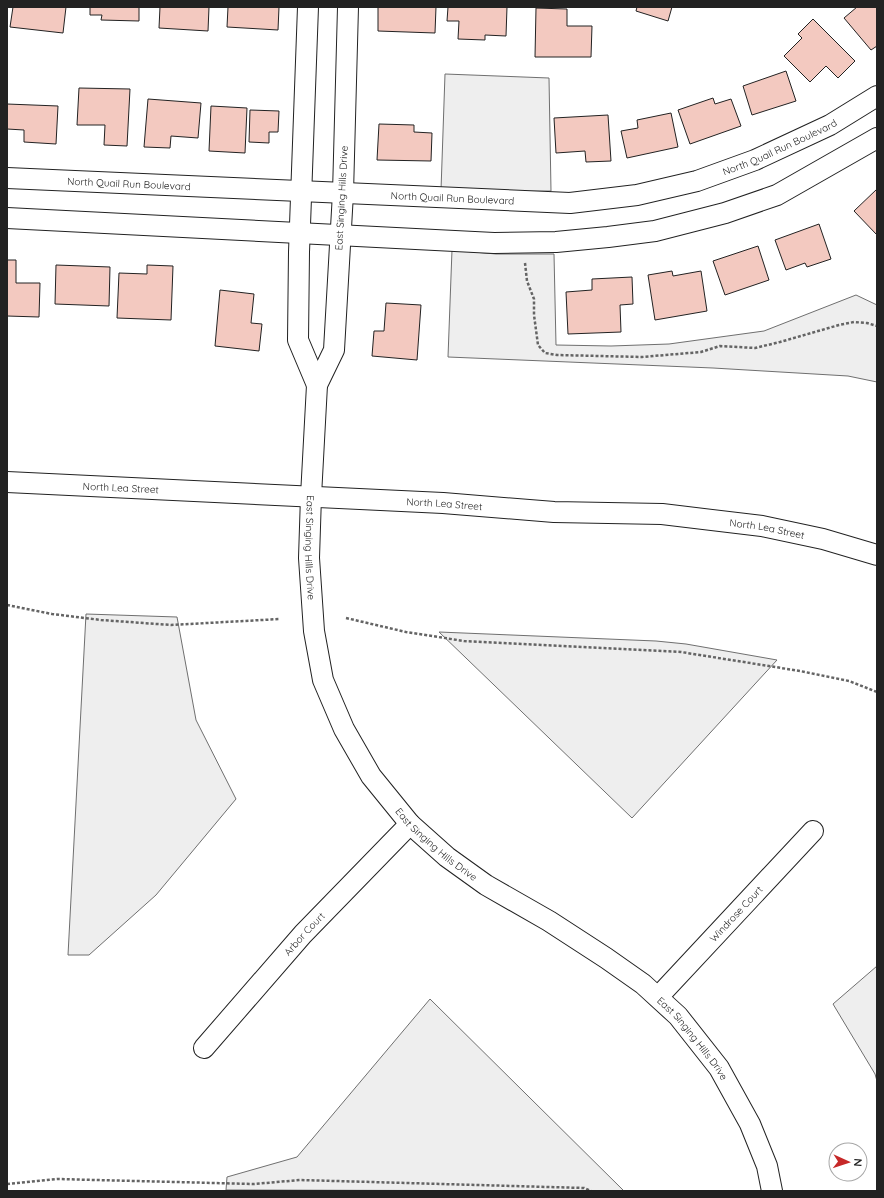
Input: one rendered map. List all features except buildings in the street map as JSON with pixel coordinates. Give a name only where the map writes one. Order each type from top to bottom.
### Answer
[{"type":"street","name":"East Singing Hills Drive","points":[[308,7],[299,233],[298,340],[317,385]]},
{"type":"street","name":"East Singing Hills Drive","points":[[348,7],[343,193],[334,350],[317,385],[310,496],[309,558],[314,631],[323,680],[344,730],[372,776],[410,824],[447,857],[486,885],[549,921],[643,984],[678,1016],[719,1068],[750,1124],[767,1166],[772,1191]]},
{"type":"street","name":"North Quail Run Boulevard","points":[[7,178],[570,203],[637,195],[697,181],[755,160],[830,125],[877,96]]},
{"type":"street","points":[[7,218],[502,243],[556,242],[655,231],[725,213],[777,195],[877,138]]},
{"type":"street","name":"North Lea Street","points":[[7,482],[443,503],[554,512],[662,514],[762,526],[823,539],[877,555]]},
{"type":"street","name":"Arbor Court","points":[[204,1048],[303,934],[410,824]]},
{"type":"street","name":"Windrose Court","points":[[658,997],[813,831]]},
{"type":"path","points":[[525,262],[527,281],[534,299],[534,315],[538,345],[545,353],[557,355],[642,357],[701,352],[720,346],[755,348],[854,322],[867,323],[877,326]]},
{"type":"path","points":[[7,605],[52,614],[101,620],[171,625],[280,619]]},
{"type":"path","points":[[346,618],[406,632],[464,641],[682,652],[800,671],[849,681],[877,692]]},
{"type":"path","points":[[7,1184],[57,1179],[254,1184],[300,1180],[584,1188],[591,1191]]},
{"type":"shaded area","points":[[445,74],[549,78],[551,191],[489,192],[441,190]]},
{"type":"shaded area","points":[[452,250],[496,254],[554,254],[556,345],[611,346],[669,344],[764,331],[856,295],[877,305],[877,382],[848,376],[713,368],[448,357]]},
{"type":"shaded area","points":[[86,614],[177,617],[196,720],[236,799],[156,895],[89,955],[68,955]]},
{"type":"shaded area","points":[[439,632],[656,641],[686,644],[777,660],[632,818]]},
{"type":"shaded area","points":[[877,966],[877,1081],[875,1074],[833,1004]]},
{"type":"shaded area","points":[[430,999],[624,1191],[226,1190],[227,1177],[297,1157]]}]
